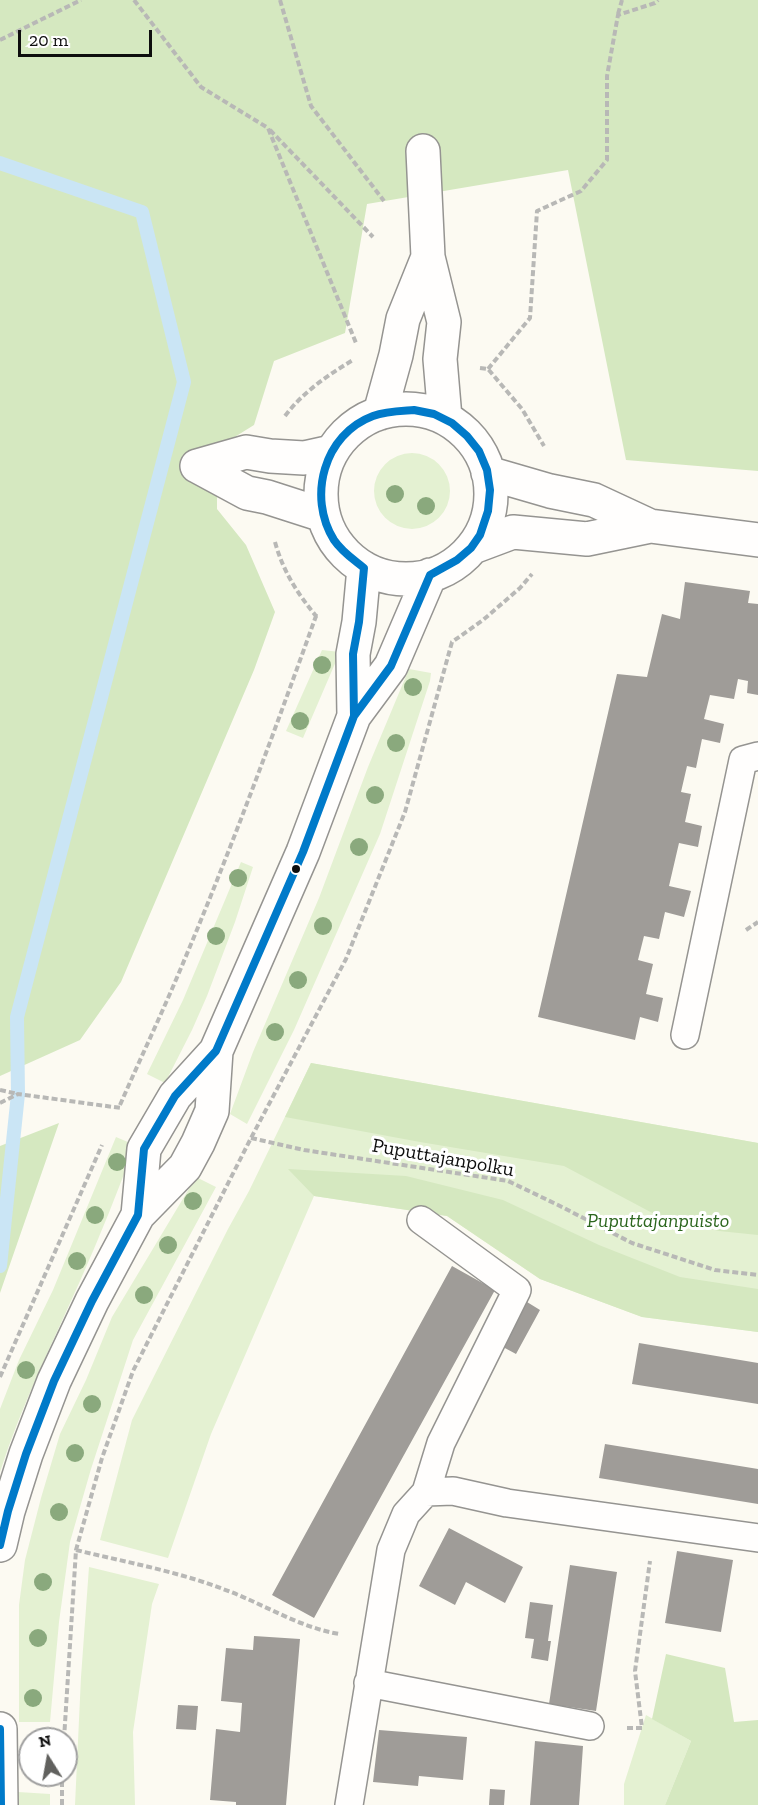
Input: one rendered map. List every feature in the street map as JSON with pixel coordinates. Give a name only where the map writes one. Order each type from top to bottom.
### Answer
[{"type":"street","points":[[423,151],[428,257],[444,322],[440,360],[445,418]]},
{"type":"street","points":[[380,413],[403,319],[428,257]]},
{"type":"street","points":[[404,409],[427,411],[445,418],[461,429],[478,449],[488,473],[491,499],[485,524],[472,547],[453,564],[430,575],[408,579],[385,576],[364,568],[345,554],[331,536],[323,514],[321,492],[323,471],[331,452],[343,436],[360,422],[380,413],[404,409]]},
{"type":"street","points":[[323,514],[247,493],[197,466],[246,452],[304,458],[331,452]]},
{"type":"street","points":[[488,473],[550,491],[594,500],[650,526],[758,540]]},
{"type":"street","points":[[472,547],[513,532],[587,539],[650,526]]},
{"type":"street","points":[[354,716],[353,654],[359,622],[364,568]]},
{"type":"street","points":[[138,1215],[144,1149],[175,1096],[216,1052],[303,852],[354,716],[391,666],[430,575]]},
{"type":"street","points":[[0,1545],[26,1454],[54,1382],[92,1301],[138,1215],[185,1167],[198,1143],[212,1111],[216,1052]]},
{"type":"street","points":[[0,1729],[1,1805]]},
{"type":"lane","points":[[685,1035],[743,760],[758,756]]},
{"type":"lane","points":[[349,1805],[391,1550],[406,1514],[426,1492],[441,1443],[517,1290],[421,1220]]},
{"type":"lane","points":[[426,1492],[453,1491],[507,1503],[758,1538]]},
{"type":"lane","points":[[368,1683],[590,1726]]},
{"type":"path","points":[[0,40],[81,0]]},
{"type":"path","points":[[134,0],[201,87],[268,128],[373,237]]},
{"type":"path","points":[[280,0],[311,106],[384,201]]},
{"type":"path","points":[[548,453],[522,409],[488,369],[530,318],[537,211],[581,191],[607,160],[607,76],[622,0]]},
{"type":"path","points":[[618,15],[656,3],[658,0]]},
{"type":"path","points":[[268,128],[357,344]]},
{"type":"path","points":[[280,423],[291,408],[323,378],[361,354]]},
{"type":"path","points":[[114,1118],[172,988],[221,868],[316,616],[298,594],[283,568],[275,543]]},
{"type":"path","points":[[65,1727],[76,1550],[102,1458],[133,1371],[346,959],[405,812],[452,642],[490,614],[520,588],[534,572]]},
{"type":"path","points":[[0,1090],[119,1107]]},
{"type":"path","points":[[0,1103],[18,1094]]},
{"type":"path","name":"Puputtajanpolku","points":[[252,1138],[304,1150],[508,1181],[632,1243],[715,1270],[758,1275]]},
{"type":"path","points":[[0,1377],[105,1139]]},
{"type":"path","points":[[590,1726],[642,1728],[635,1671],[654,1523]]},
{"type":"path","points":[[76,1550],[153,1568],[223,1588],[318,1630],[375,1640]]},
{"type":"path","points":[[62,1787],[62,1805]]},
{"type":"green space","points":[[0,0],[758,0],[758,471],[626,460],[568,170],[367,204],[345,333],[274,361],[254,425],[217,448],[217,509],[246,545],[275,612],[254,670],[121,982],[80,1040],[0,1076]]},
{"type":"green space","points":[[412,453],[426,456],[439,464],[447,477],[450,491],[447,505],[439,518],[426,526],[412,529],[398,526],[385,518],[377,505],[374,491],[377,477],[385,464],[398,456]]},
{"type":"green space","points":[[322,650],[340,652],[303,738],[286,731]]},
{"type":"green space","points":[[409,669],[431,673],[430,681],[380,834],[294,1030],[247,1124],[230,1114],[253,1052],[319,898],[368,767]]},
{"type":"green space","points":[[241,862],[253,867],[235,922],[207,996],[165,1083],[147,1074],[183,1000]]},
{"type":"green space","name":"Puputtajanpuisto","points":[[311,1063],[758,1143],[758,1332],[642,1317],[540,1279],[447,1216],[314,1196],[211,1434],[168,1558],[100,1540],[132,1420],[249,1191]]},
{"type":"green space","points":[[311,1063],[758,1143],[758,1235],[719,1231],[658,1216],[564,1166],[285,1117]]},
{"type":"green space","points":[[59,1123],[0,1293],[0,1146]]},
{"type":"green space","points":[[116,1137],[135,1145],[95,1247],[27,1399],[0,1472],[0,1409],[19,1360],[53,1290]]},
{"type":"green space","points":[[288,1169],[406,1176],[503,1200],[599,1245],[680,1277],[758,1289],[758,1332],[642,1317],[540,1279],[447,1216],[314,1196]]},
{"type":"green space","points":[[196,1177],[216,1187],[133,1340],[70,1542],[59,1622],[50,1722],[19,1722],[19,1605],[25,1560],[60,1434],[86,1380],[112,1317]]},
{"type":"green space","points":[[89,1567],[159,1584],[152,1604],[133,1732],[135,1805],[75,1805],[76,1787],[78,1787],[81,1677]]},
{"type":"green space","points":[[666,1654],[725,1668],[734,1722],[758,1720],[758,1805],[665,1805],[691,1741],[652,1719]]},
{"type":"green space","points":[[646,1715],[691,1741],[665,1805],[624,1805],[624,1784]]},
{"type":"green space","points":[[18,1792],[50,1794],[50,1805],[19,1805]]},
{"type":"building","points":[[685,582],[750,591],[748,603],[758,604],[758,695],[747,693],[748,681],[738,679],[734,699],[710,695],[704,719],[724,724],[720,743],[702,739],[696,768],[687,766],[681,792],[691,794],[685,822],[702,826],[698,847],[679,843],[669,886],[691,891],[684,917],[665,912],[659,939],[644,936],[638,960],[653,964],[646,994],[663,998],[658,1022],[640,1017],[635,1040],[538,1017],[617,674],[647,677],[662,614],[680,619]]},
{"type":"building","points":[[452,1266],[495,1290],[314,1618],[272,1595]]},
{"type":"building","points":[[527,1302],[540,1310],[516,1354],[503,1347]]},
{"type":"building","points":[[639,1343],[758,1363],[758,1404],[632,1384]]},
{"type":"building","points":[[605,1444],[758,1469],[758,1504],[599,1478]]},
{"type":"building","points":[[449,1528],[523,1567],[505,1603],[466,1582],[455,1605],[419,1586]]},
{"type":"building","points":[[677,1551],[733,1560],[721,1632],[665,1623]]},
{"type":"building","points":[[570,1565],[617,1572],[596,1711],[549,1704]]},
{"type":"building","points":[[530,1602],[553,1605],[548,1661],[531,1658],[534,1639],[525,1638]]},
{"type":"building","points":[[254,1636],[300,1639],[286,1805],[236,1805],[236,1802],[210,1800],[216,1729],[240,1732],[242,1703],[221,1701],[226,1648],[253,1650]]},
{"type":"building","points":[[178,1705],[198,1706],[196,1730],[176,1729]]},
{"type":"building","points":[[379,1730],[467,1737],[463,1780],[419,1776],[418,1786],[373,1782]]},
{"type":"building","points":[[535,1741],[583,1746],[579,1805],[530,1805]]},
{"type":"building","points":[[490,1789],[505,1790],[504,1805],[489,1805]]},
{"type":"waterway","points":[[0,163],[142,212],[184,382],[17,1017],[18,1094],[0,1266]]},
{"type":"transit line","points":[[414,410],[434,414],[452,423],[479,451],[487,470],[490,490],[488,511],[480,535],[471,548],[457,560],[430,575],[391,666],[354,716],[353,654],[359,622],[364,568],[337,544],[326,523],[322,505],[325,469],[342,437],[356,425],[378,414],[414,410]]},
{"type":"transit line","points":[[0,1545],[26,1454],[54,1381],[92,1301],[138,1215],[144,1149],[175,1096],[216,1051],[303,852],[354,716]]},
{"type":"transit line","points":[[0,1729],[1,1805]]}]
